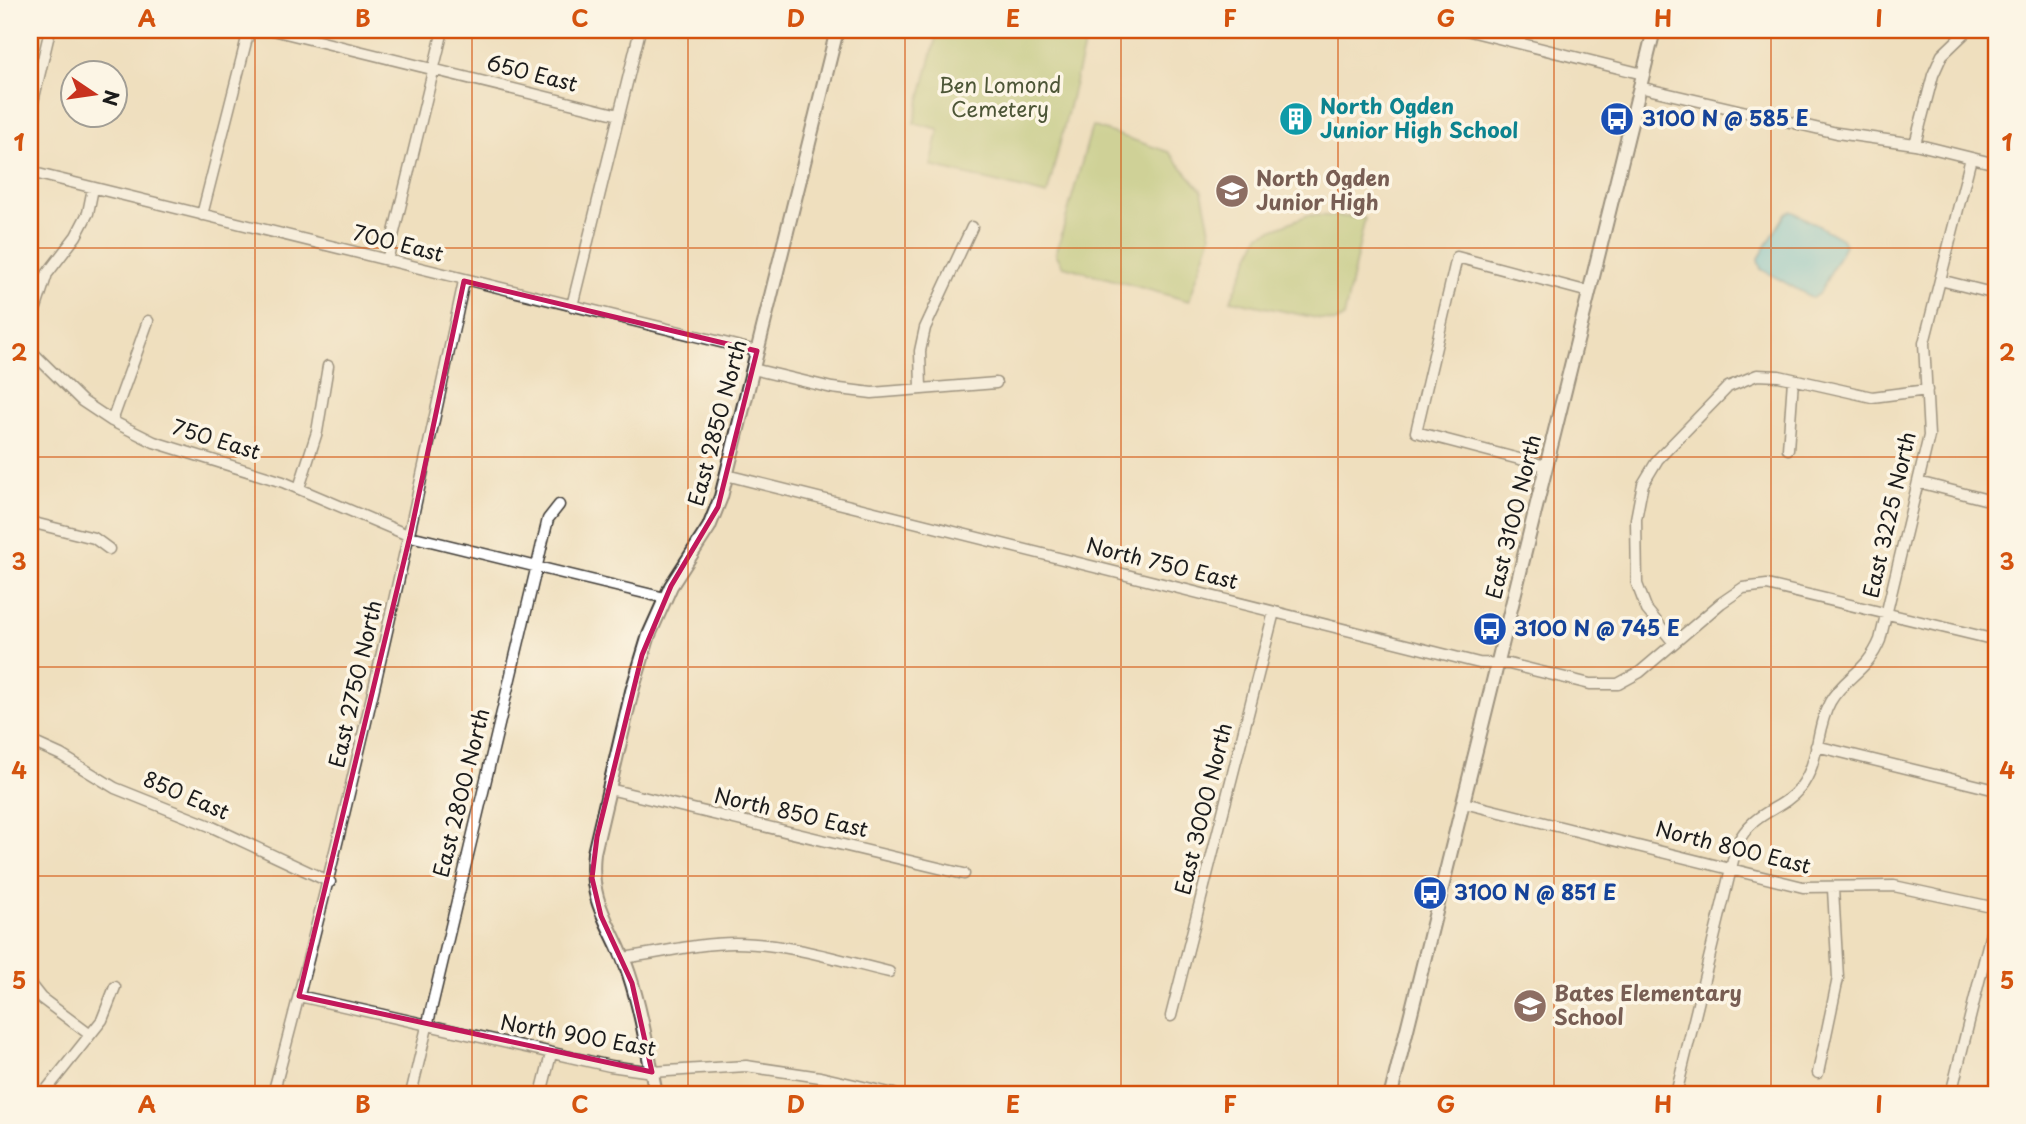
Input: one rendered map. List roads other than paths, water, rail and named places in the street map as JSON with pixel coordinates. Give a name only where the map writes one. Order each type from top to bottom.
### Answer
[{"type":"street","points":[[30,114],[50,30]]},
{"type":"street","points":[[202,215],[248,30]]},
{"type":"street","name":"650 East","points":[[273,30],[619,115]]},
{"type":"street","points":[[387,261],[443,30]]},
{"type":"street","points":[[572,306],[640,30]]},
{"type":"street","name":"East 2850 North","points":[[656,1094],[636,998],[623,958],[601,916],[593,878],[594,853],[638,669],[665,598],[714,517],[837,30]]},
{"type":"street","points":[[1466,30],[1643,74]]},
{"type":"street","name":"East 3100 North","points":[[1391,1094],[1654,30]]},
{"type":"street","points":[[1915,144],[1933,75],[1942,55],[1968,30]]},
{"type":"street","points":[[1639,87],[1837,133],[1915,144],[1996,164]]},
{"type":"street","name":"East 3225 North","points":[[1676,1094],[1737,844],[1745,828],[1792,796],[1805,782],[1812,767],[1822,718],[1831,700],[1874,656],[1887,613],[1929,436],[1924,343],[1971,158]]},
{"type":"street","name":"700 East","points":[[30,172],[757,351]]},
{"type":"street","points":[[30,326],[47,274],[76,236],[88,213],[93,188]]},
{"type":"street","points":[[921,389],[920,351],[925,328],[972,227]]},
{"type":"street","points":[[1546,466],[1416,432],[1457,257],[1589,292]]},
{"type":"street","points":[[1940,280],[1996,294]]},
{"type":"street","name":"East 2750 North","points":[[273,1094],[330,882],[410,536],[464,281]]},
{"type":"street","points":[[112,421],[148,321]]},
{"type":"street","name":"750 East","points":[[30,350],[82,401],[112,421],[154,442],[299,488],[410,536]]},
{"type":"street","points":[[299,488],[317,432],[328,366]]},
{"type":"street","points":[[753,369],[832,388],[872,393],[996,383]]},
{"type":"street","points":[[1927,390],[1872,397],[1757,375],[1728,387],[1658,459],[1649,472],[1636,519],[1637,584],[1647,610],[1674,643],[1743,588],[1767,585],[1996,640]]},
{"type":"street","points":[[1788,449],[1793,380]]},
{"type":"street","name":"North 750 East","points":[[726,475],[1274,612],[1497,665],[1509,664],[1590,684],[1606,685],[1629,679],[1674,643]]},
{"type":"street","points":[[1918,482],[1996,502]]},
{"type":"street","name":"East 2800 North","points":[[411,1094],[548,519],[559,505]]},
{"type":"street","points":[[30,522],[94,538],[109,549]]},
{"type":"street","points":[[410,536],[665,598]]},
{"type":"street","name":"East 3000 North","points":[[1171,1016],[1274,612]]},
{"type":"street","name":"850 East","points":[[30,741],[61,755],[115,788],[210,826],[330,882]]},
{"type":"street","points":[[1816,746],[1996,790]]},
{"type":"street","name":"North 850 East","points":[[609,789],[964,874]]},
{"type":"street","name":"North 800 East","points":[[1464,803],[1731,867],[1802,887],[1833,889],[1894,886],[1996,910]]},
{"type":"street","points":[[1818,1073],[1838,978],[1833,889]]},
{"type":"street","points":[[1951,1094],[1996,910]]},
{"type":"street","points":[[623,958],[695,945],[737,943],[791,948],[889,972]]},
{"type":"street","points":[[30,984],[41,998],[89,1034]]},
{"type":"street","points":[[43,1094],[102,1020],[115,987]]},
{"type":"street","name":"North 900 East","points":[[299,996],[551,1054],[652,1072],[746,1066],[820,1077],[894,1094]]},
{"type":"street","points":[[541,1094],[551,1054]]},
{"type":"water","points":[[1792,211],[1842,239],[1845,245],[1819,294],[1813,298],[1761,269],[1758,260],[1786,213]]},
{"type":"place","name":"North Ogden Junior High School","points":[[1296,119]]},
{"type":"place","name":"3100 N @ 585 E","points":[[1617,119]]},
{"type":"place","name":"North Ogden Junior High","points":[[1232,191]]},
{"type":"place","name":"3100 N @ 745 E","points":[[1490,629]]},
{"type":"place","name":"3100 N @ 851 E","points":[[1430,893]]},
{"type":"place","name":"Bates Elementary School","points":[[1530,1006]]},
{"type":"park label","name":"Ben Lomond Cemetery","points":[[1000,98]]}]
